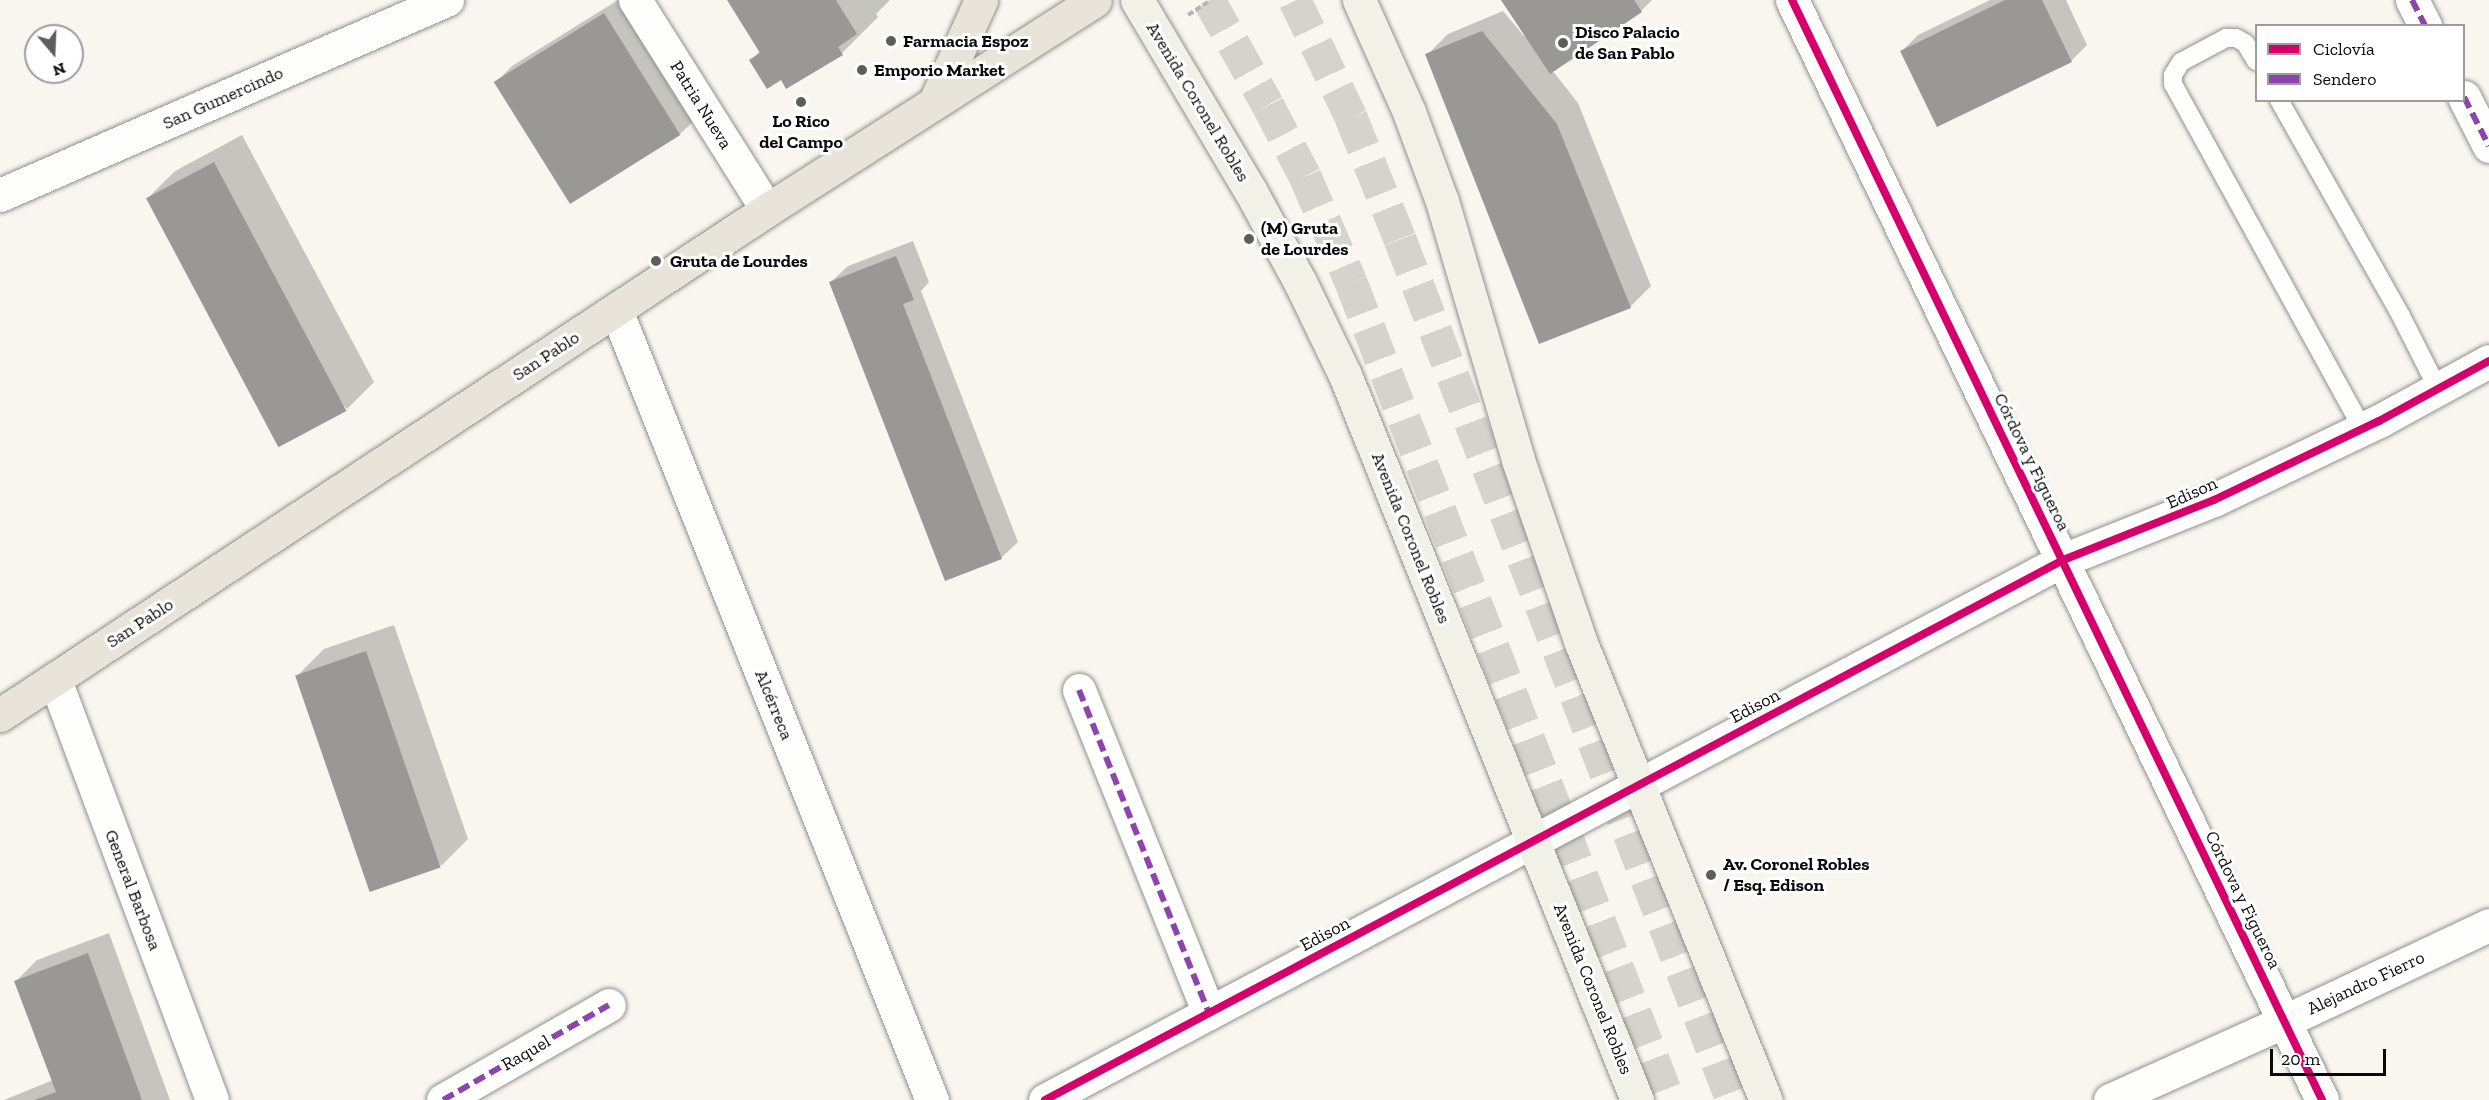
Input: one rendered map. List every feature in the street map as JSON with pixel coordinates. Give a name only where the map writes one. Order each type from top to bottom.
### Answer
[{"type":"main road","points":[[935,102],[956,60],[981,0]]},
{"type":"main road","name":"San Pablo","points":[[0,715],[767,210],[1095,0]]},
{"type":"main road","name":"Avenida Coronel Robles","points":[[1137,0],[1250,190],[1300,282],[1345,375],[1637,1100]]},
{"type":"main road","points":[[1359,0],[1409,112],[1442,201],[1544,542],[1581,643],[1766,1100]]},
{"type":"street","name":"San Gumercindo","points":[[0,195],[447,0]]},
{"type":"street","name":"Patria Nueva","points":[[635,0],[767,210]]},
{"type":"street","name":"Córdova y Figueroa","points":[[1792,0],[2322,1100]]},
{"type":"street","points":[[2412,0],[2425,24]]},
{"type":"street","points":[[2465,102],[2489,146]]},
{"type":"street","name":"Alcérreca","points":[[616,310],[932,1100]]},
{"type":"street","name":"Edison","points":[[1045,1100],[2062,560],[2214,500],[2362,428],[2489,362]]},
{"type":"street","name":"General Barbosa","points":[[55,680],[212,1100]]},
{"type":"street","points":[[1079,690],[1209,1013]]},
{"type":"street","name":"Alejandro Fierro","points":[[2110,1100],[2489,925]]},
{"type":"street","name":"Raquel","points":[[443,1100],[609,1005]]},
{"type":"lane","points":[[2255,60],[2245,43],[2236,38],[2226,38],[2181,62],[2173,75],[2173,84],[2362,428]]},
{"type":"lane","points":[[2280,102],[2401,316],[2438,388]]},
{"type":"building","points":[[727,0],[836,0],[857,34],[838,47],[843,55],[786,89],[781,80],[767,89],[749,60],[760,53]]},
{"type":"building","name":"Disco Palacio de San Pablo","points":[[1501,0],[1634,0],[1642,12],[1550,74]]},
{"type":"building","points":[[2005,0],[2042,0],[2072,62],[1937,127],[1900,51]]},
{"type":"building","points":[[604,13],[680,135],[570,204],[494,82]]},
{"type":"building","points":[[1482,31],[1557,124],[1631,308],[1539,344],[1425,54]]},
{"type":"building","points":[[214,162],[346,411],[278,447],[146,198]]},
{"type":"building","points":[[896,256],[914,300],[903,304],[1002,559],[945,581],[829,282]]},
{"type":"building","points":[[366,651],[441,868],[370,892],[295,675]]},
{"type":"building","points":[[88,953],[142,1100],[34,1100],[56,1092],[14,981]]},
{"type":"tunnel","points":[[1209,0],[1305,176],[1351,282],[1669,1100]]},
{"type":"tunnel","points":[[1295,0],[1351,117],[1400,239],[1732,1100]]},
{"type":"marked path","points":[[2412,0],[2424,24]]},
{"type":"marked path","points":[[2465,99],[2489,146]]},
{"type":"marked path","points":[[1079,690],[1209,1013]]},
{"type":"marked path","points":[[443,1100],[609,1005]]},
{"type":"cycle path","points":[[1792,0],[2322,1100]]},
{"type":"cycle path","points":[[1045,1100],[2063,560],[2214,500],[2379,421],[2489,361]]},
{"type":"place","name":"Farmacia Espoz","points":[[891,41]]},
{"type":"place","name":"Disco Palacio de San Pablo","points":[[1563,43]]},
{"type":"place","name":"Emporio Market","points":[[862,70]]},
{"type":"place","name":"Lo Rico del Campo","points":[[801,102]]},
{"type":"place","name":"(M) Gruta de Lourdes","points":[[1249,239]]},
{"type":"place","name":"Gruta de Lourdes","points":[[656,261]]},
{"type":"place","name":"Av. Coronel Robles / Esq. Edison","points":[[1711,875]]}]
